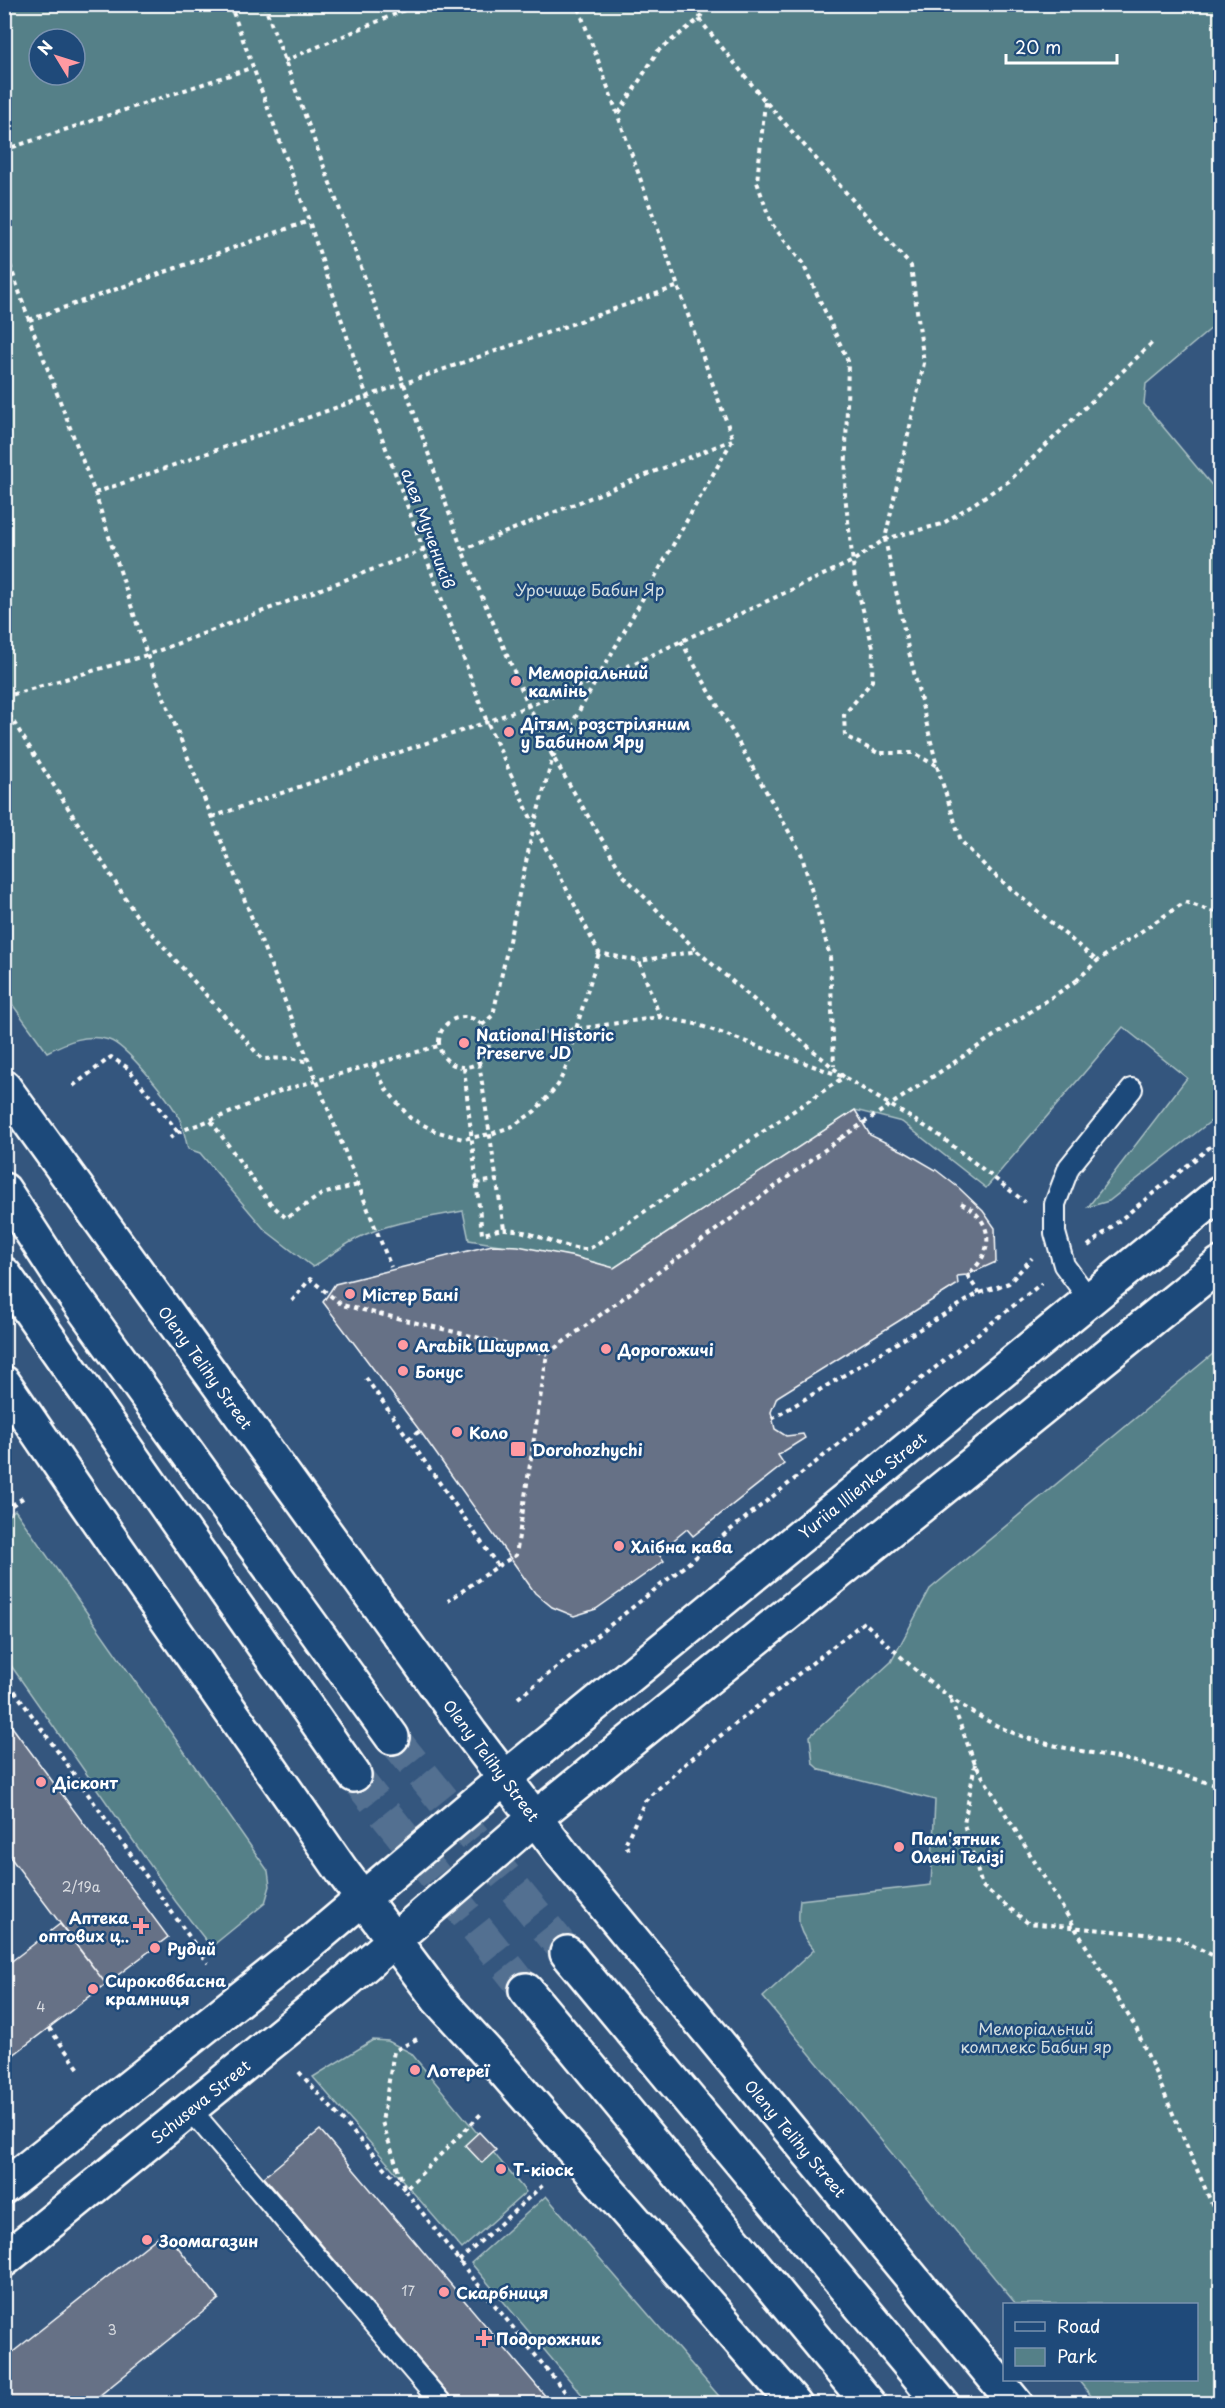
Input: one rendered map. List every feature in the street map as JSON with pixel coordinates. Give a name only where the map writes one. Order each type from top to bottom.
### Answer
[{"type":"main road","name":"Oleny Telihy Street","points":[[4,1087],[535,1818],[600,1902],[1016,2403]]},
{"type":"main road","points":[[4,1190],[60,1276],[392,1737]]},
{"type":"main road","name":"Yuriia Illienka Street","points":[[362,1898],[505,1778],[1221,1193]]},
{"type":"main road","points":[[535,1818],[1221,1264]]},
{"type":"main road","points":[[4,1274],[354,1775]]},
{"type":"main road","points":[[4,1383],[362,1898],[438,1999],[795,2403]]},
{"type":"main road","name":"Schuseva Street","points":[[4,2260],[342,1985],[535,1818]]},
{"type":"main road","points":[[4,2187],[309,1944],[362,1898]]},
{"type":"main road","points":[[567,1953],[942,2403]]},
{"type":"main road","points":[[526,1990],[869,2403]]},
{"type":"lane","points":[[1089,1299],[1064,1265],[1055,1233],[1055,1204],[1069,1167],[1132,1089]]},
{"type":"lane","points":[[190,2109],[442,2403]]},
{"type":"path","name":"алея Мучеників","points":[[230,4],[251,68],[309,221],[367,397],[487,722],[534,825],[599,953]]},
{"type":"path","name":"алея Мучеників","points":[[264,4],[404,384],[462,550],[528,704],[554,757],[623,875],[697,951],[844,1077]]},
{"type":"path","points":[[284,60],[419,4]]},
{"type":"path","points":[[482,1025],[493,1015],[534,825],[554,757],[733,440],[577,4]]},
{"type":"path","points":[[618,114],[658,51],[699,19],[708,4]]},
{"type":"path","points":[[699,19],[765,101],[911,266],[924,363],[885,539],[908,648],[937,766],[962,841],[991,872],[1097,961]]},
{"type":"path","points":[[4,150],[251,68]]},
{"type":"path","points":[[765,101],[757,182],[771,223],[803,264],[848,361],[845,495],[855,580],[873,647],[872,681],[844,715],[846,736],[878,753],[913,753],[937,766]]},
{"type":"path","points":[[29,320],[309,221]]},
{"type":"path","points":[[4,248],[95,493],[147,655],[391,1267]]},
{"type":"path","points":[[95,493],[676,286]]},
{"type":"path","points":[[212,817],[487,722],[528,704],[597,679],[853,561],[885,539],[942,524],[1009,481],[1154,342]]},
{"type":"path","points":[[462,550],[733,440]]},
{"type":"path","points":[[4,697],[147,655],[424,550]]},
{"type":"path","points":[[681,641],[801,853],[830,956],[834,1067]]},
{"type":"path","points":[[4,707],[136,915],[261,1059],[291,1058],[309,1062]]},
{"type":"path","points":[[448,1601],[516,1555],[547,1354],[841,1138],[1076,981],[1097,961],[1185,902],[1221,914]]},
{"type":"path","points":[[373,1064],[386,1089],[410,1118],[435,1131],[463,1139],[491,1134],[513,1126],[535,1111],[558,1085],[570,1059],[576,1029],[599,953],[639,960],[697,951]]},
{"type":"path","points":[[639,960],[660,1017]]},
{"type":"path","points":[[468,1017],[482,1025],[488,1036],[487,1051],[478,1063],[464,1068],[450,1064],[438,1046],[441,1031],[452,1020],[468,1017]]},
{"type":"path","points":[[488,1036],[576,1029],[660,1017],[696,1024],[844,1077],[936,1133],[1026,1202]]},
{"type":"path","points":[[170,1138],[178,1132],[211,1121],[280,1091],[438,1046]]},
{"type":"path","points":[[73,1086],[111,1057],[128,1068],[178,1132]]},
{"type":"path","points":[[478,1063],[491,1134],[504,1229]]},
{"type":"path","points":[[464,1068],[482,1234],[504,1229],[529,1233],[576,1249],[589,1249],[844,1077]]},
{"type":"path","points":[[211,1121],[244,1171],[268,1201],[286,1218],[322,1194],[358,1185]]},
{"type":"path","points":[[518,1698],[1221,1139]]},
{"type":"path","points":[[476,1183],[497,1180]]},
{"type":"path","points":[[961,1203],[981,1218],[987,1230],[984,1256],[977,1267],[967,1275],[979,1293]]},
{"type":"path","points":[[772,1419],[979,1293],[1009,1282],[1031,1261],[1034,1253]]},
{"type":"path","points":[[292,1300],[310,1279],[342,1305],[547,1354]]},
{"type":"path","points":[[366,1378],[498,1566]]},
{"type":"path","points":[[408,1439],[420,1431]]},
{"type":"path","points":[[4,1510],[23,1498]]},
{"type":"path","points":[[629,1850],[625,1844],[645,1801],[686,1763],[864,1622],[895,1653],[950,1698],[1005,1730],[1044,1743],[1130,1761],[1221,1786]]},
{"type":"path","points":[[4,1676],[208,1963]]},
{"type":"path","points":[[950,1698],[975,1764],[1136,2028],[1221,2223]]},
{"type":"path","points":[[975,1764],[964,1824],[982,1886],[1028,1923],[1176,1937],[1221,1959]]},
{"type":"path","points":[[49,2028],[80,2069]]},
{"type":"path","points":[[405,2190],[382,2122],[394,2051],[417,2039]]},
{"type":"path","points":[[299,2072],[405,2190],[459,2261],[575,2403]]},
{"type":"path","points":[[405,2190],[481,2114]]},
{"type":"path","points":[[459,2261],[544,2184]]},
{"type":"green space","name":"Урочище Бабин Яр","points":[[4,5],[1220,5],[1220,321],[1146,384],[1144,404],[1220,495],[1220,1114],[1109,1201],[1088,1207],[1187,1078],[1123,1027],[986,1188],[902,1122],[855,1110],[614,1268],[575,1257],[469,1240],[463,1211],[381,1228],[345,1245],[313,1267],[265,1230],[200,1153],[188,1149],[177,1114],[156,1084],[125,1051],[109,1040],[85,1038],[47,1052],[4,993]]},
{"type":"green space","name":"Меморіальний комплекс Бабин яр","points":[[1220,1348],[1220,2403],[1097,2403],[1079,2381],[1198,2381],[1198,2303],[1015,2303],[763,1997],[814,1950],[800,1927],[800,1900],[931,1885],[935,1800],[820,1770],[813,1764],[810,1736],[891,1662],[930,1589]]},
{"type":"green space","points":[[15,1510],[268,1871],[270,1886],[265,1903],[211,1947],[176,1902],[5,1657],[5,1518]]},
{"type":"green space","points":[[373,2040],[388,2041],[411,2053],[526,2192],[462,2249],[313,2077]]},
{"type":"green space","points":[[546,2196],[725,2403],[589,2403],[471,2263]]},
{"type":"building","name":"Дорогожичі","points":[[855,1110],[870,1135],[936,1170],[983,1211],[995,1228],[996,1262],[967,1275],[957,1276],[958,1284],[777,1397],[771,1412],[775,1429],[786,1436],[803,1434],[805,1438],[778,1455],[784,1464],[693,1536],[687,1529],[658,1553],[664,1561],[596,1609],[574,1616],[552,1607],[535,1593],[420,1431],[323,1302],[335,1284],[492,1245],[518,1246],[575,1257],[614,1268]]},
{"type":"building","points":[[4,1716],[168,1937],[106,1984],[4,1849]]},
{"type":"building","points":[[60,1924],[106,1984],[4,2062],[4,1967]]},
{"type":"building","points":[[320,2130],[552,2404],[457,2404],[264,2177]]},
{"type":"building","points":[[479,2132],[496,2150],[482,2163],[465,2145]]},
{"type":"building","points":[[165,2231],[219,2299],[89,2404],[4,2404],[4,2359]]},
{"type":"tunnel","points":[[392,1737],[567,1953]]},
{"type":"tunnel","points":[[354,1775],[526,1990]]},
{"type":"place","name":"Меморіальний камінь","points":[[516,681]]},
{"type":"place","name":"Дітям, розстріляним у Бабином Яру","points":[[509,732]]},
{"type":"place","name":"National Historic Preserve JD","points":[[464,1043]]},
{"type":"place","name":"Містер Бані","points":[[350,1294]]},
{"type":"place","name":"Arabik Шаурма","points":[[403,1345]]},
{"type":"place","name":"Дорогожичі","points":[[606,1349]]},
{"type":"place","name":"Бонус","points":[[403,1371]]},
{"type":"place","name":"Коло","points":[[457,1432]]},
{"type":"place","name":"Dorohozhychi","points":[[518,1449]]},
{"type":"place","name":"Хлібна кава","points":[[619,1546]]},
{"type":"place","name":"Дісконт","points":[[41,1782]]},
{"type":"place","name":"Пам'ятник Олені Телізі","points":[[899,1847]]},
{"type":"place","name":"Аптека оптових ц‥","points":[[141,1926]]},
{"type":"place","name":"Рудий","points":[[155,1948]]},
{"type":"place","name":"Сироковбасна крамниця","points":[[93,1989]]},
{"type":"place","name":"Лотереї","points":[[415,2070]]},
{"type":"place","name":"Т-кіоск","points":[[501,2169]]},
{"type":"place","name":"Зоомагазин","points":[[147,2240]]},
{"type":"place","name":"Скарбниця","points":[[444,2292]]},
{"type":"place","name":"Подорожник","points":[[484,2338]]}]
